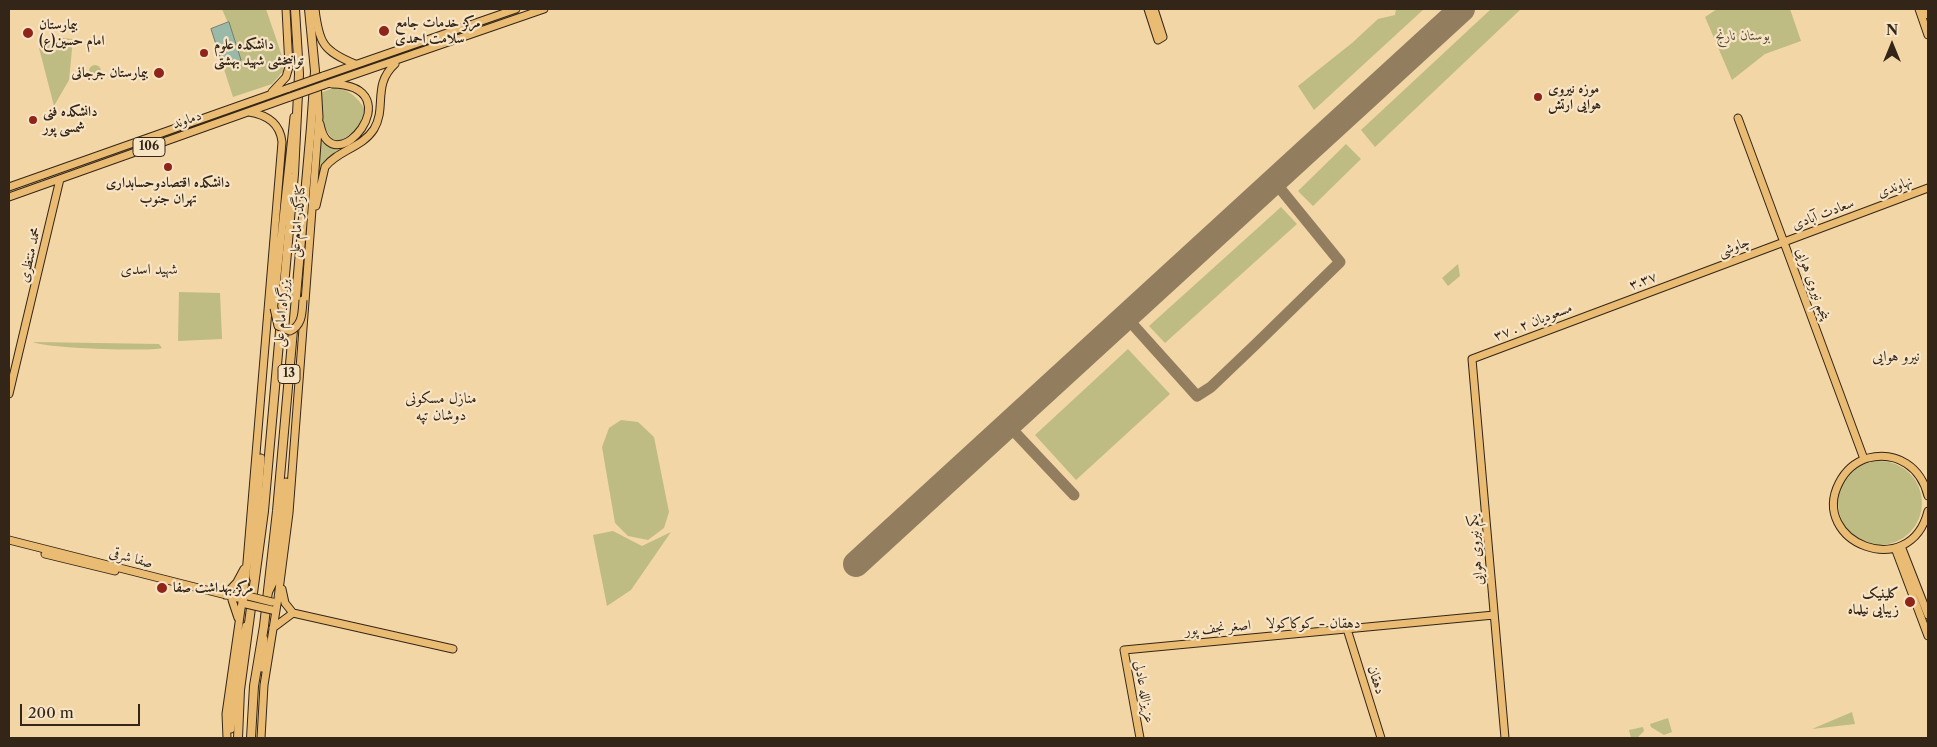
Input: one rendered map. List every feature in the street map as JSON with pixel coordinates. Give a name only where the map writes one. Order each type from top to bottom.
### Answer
[{"type":"highway","name":"بزرگراه امام علی","points":[[238,738],[245,603],[254,589],[280,333],[299,103],[299,62],[295,9]]},
{"type":"highway","name":"بزرگراه امام علی","points":[[251,738],[254,686],[268,594],[295,317],[315,71],[309,9]]},
{"type":"main road","points":[[270,95],[286,77],[289,67],[286,9]]},
{"type":"main road","points":[[315,9],[321,41],[331,53],[355,64]]},
{"type":"main road","name":"106","points":[[355,64],[516,9]]},
{"type":"main road","name":"106","points":[[326,84],[399,61],[544,9]]},
{"type":"main road","points":[[1148,9],[1157,28],[1154,9]]},
{"type":"main road","points":[[1919,9],[1928,35]]},
{"type":"main road","points":[[1926,9],[1928,15]]},
{"type":"main road","points":[[308,258],[317,199],[325,167],[362,142],[373,130],[378,121],[380,93],[384,77],[399,61]]},
{"type":"main road","name":"دماوند","points":[[9,187],[355,64]]},
{"type":"main road","name":"کنارگذر امام علی","points":[[281,582],[319,117],[315,71]]},
{"type":"main road","points":[[319,117],[324,136],[334,143],[344,144],[360,134],[368,113],[366,100],[360,93],[344,85],[326,84]]},
{"type":"main road","name":"دماوند","points":[[9,197],[326,84]]},
{"type":"main road","points":[[254,589],[253,559],[266,387],[293,124],[299,103]]},
{"type":"main road","points":[[231,738],[231,712],[243,638],[247,556],[262,400],[282,142],[280,132],[272,120],[263,115],[249,112]]},
{"type":"main road","name":"پنجم نیروی هوایی","points":[[1738,118],[1864,459]]},
{"type":"main road","name":"محمد منتظری","points":[[9,394],[60,179]]},
{"type":"main road","name":"نهاوندی","points":[[1870,209],[1928,188]]},
{"type":"main road","name":"سعادت آبادی","points":[[1784,242],[1870,209]]},
{"type":"main road","name":"چاوشی","points":[[1692,276],[1784,242]]},
{"type":"main road","name":"۳.۳۷","points":[[1603,310],[1692,276]]},
{"type":"main road","points":[[274,308],[278,326],[290,331],[299,325],[306,286]]},
{"type":"main road","name":"مسعودیان ۲ . ۳۷","points":[[1472,359],[1603,310]]},
{"type":"main road","name":"یکم نیروی هوایی","points":[[1472,359],[1505,738]]},
{"type":"main road","points":[[262,400],[266,387],[264,374]]},
{"type":"main road","points":[[268,594],[274,581],[291,430],[296,413]]},
{"type":"main road","points":[[1928,496],[1920,476],[1901,460],[1877,456],[1864,459],[1848,470],[1842,477],[1835,496],[1836,514],[1843,530],[1859,545],[1871,549],[1898,547],[1921,529],[1928,511]]},
{"type":"main road","name":"صفا شرقی","points":[[9,540],[75,559]]},
{"type":"main road","name":"صفا شرقی","points":[[9,545],[224,595],[245,603]]},
{"type":"main road","points":[[1898,547],[1928,615]]},
{"type":"main road","points":[[1898,547],[1928,636]]},
{"type":"main road","points":[[224,595],[241,576],[247,556]]},
{"type":"main road","points":[[261,738],[264,685],[273,628],[274,608],[281,582]]},
{"type":"main road","points":[[281,582],[285,603],[290,612]]},
{"type":"main road","name":"صفا شرقی","points":[[209,592],[245,603]]},
{"type":"main road","points":[[232,600],[238,624]]},
{"type":"main road","points":[[245,603],[453,649]]},
{"type":"main road","points":[[245,603],[274,608]]},
{"type":"main road","points":[[227,738],[226,714],[238,624],[245,603]]},
{"type":"main road","points":[[273,628],[290,612]]},
{"type":"main road","name":"اصغر نجف پور","points":[[1124,650],[1494,615]]},
{"type":"main road","points":[[256,738],[264,626]]},
{"type":"main road","name":"دهقان","points":[[1347,629],[1382,738]]},
{"type":"main road","name":"عزیزالله عادلی","points":[[1124,650],[1140,738]]},
{"type":"green space","points":[[222,9],[266,9],[286,68],[272,84],[233,97],[211,29],[228,23]]},
{"type":"green space","points":[[1396,9],[1424,9],[1314,110],[1298,86],[1352,43],[1378,19],[1395,15]]},
{"type":"green space","points":[[1491,9],[1521,9],[1375,147],[1361,130]]},
{"type":"green space","name":"بوستان نارنج","points":[[1717,9],[1790,9],[1801,41],[1765,54],[1732,80],[1705,17]]},
{"type":"green space","points":[[53,37],[73,39],[69,80],[54,106],[39,48]]},
{"type":"green space","points":[[97,65],[100,66],[100,76],[93,77],[90,76],[89,69],[90,66]]},
{"type":"green space","points":[[333,88],[343,89],[352,94],[365,109],[356,128],[339,141],[332,139],[321,122],[320,93]]},
{"type":"green space","points":[[321,138],[328,146],[346,149],[325,164],[318,179]]},
{"type":"green space","points":[[1346,144],[1361,159],[1313,206],[1298,191]]},
{"type":"green space","points":[[1281,207],[1297,224],[1165,343],[1149,326]]},
{"type":"green space","points":[[1458,264],[1460,276],[1448,286],[1442,278]]},
{"type":"green space","points":[[179,292],[220,293],[222,339],[178,341]]},
{"type":"green space","points":[[33,342],[159,344],[162,348],[138,350],[96,349]]},
{"type":"green space","points":[[1128,349],[1170,394],[1076,480],[1035,435]]},
{"type":"green space","points":[[621,420],[638,422],[654,437],[669,512],[664,528],[648,540],[628,536],[615,523],[602,447],[609,428]]},
{"type":"green space","points":[[1872,461],[1888,461],[1904,468],[1915,479],[1922,495],[1919,519],[1910,533],[1904,538],[1888,545],[1872,545],[1856,538],[1845,527],[1838,511],[1838,495],[1845,479],[1856,468]]},
{"type":"green space","points":[[613,531],[642,546],[671,532],[631,590],[607,606],[593,535]]},
{"type":"green space","points":[[1852,712],[1855,724],[1812,729]]},
{"type":"green space","points":[[1668,718],[1672,732],[1664,735],[1651,727],[1650,724]]},
{"type":"green space","points":[[1643,727],[1644,731],[1637,738],[1631,738],[1629,730]]},
{"type":"shaded area","points":[[229,22],[241,60],[223,66],[211,29]]},
{"type":"taxiway","points":[[1126,317],[1197,396],[1211,387],[1340,262],[1274,181]]},
{"type":"taxiway","points":[[1008,425],[1074,495]]},
{"type":"runway","points":[[856,564],[1462,9]]},
{"type":"place","name":"مرکز خدمات جامع سلامت احمدی","points":[[384,31]]},
{"type":"place","name":"بیمارستان امام حسین(ع)","points":[[28,33]]},
{"type":"place","name":"دانشکده علوم توانبخشی شهید بهشتی","points":[[204,53]]},
{"type":"place","name":"بیمارستان جرجانی","points":[[159,73]]},
{"type":"place","name":"موزه نیروی هوایی ارتش","points":[[1538,97]]},
{"type":"place","name":"دانشکده فنی شمسی پور","points":[[33,120]]},
{"type":"place","name":"دانشکده اقتصادوحسابداری تهران جنوب","points":[[168,167]]},
{"type":"place","name":"مرکز بهداشت صفا","points":[[162,588]]},
{"type":"place","name":"کلینیک زیبایی نیلماه","points":[[1910,602]]},
{"type":"district","name":"شهید اسدی","points":[[149,270]]},
{"type":"district","name":"نیرو هوایی","points":[[1896,357]]},
{"type":"district","name":"منازل مسکونی دوشان تپه","points":[[441,408]]},
{"type":"district","name":"دهقان - کوکاکولا","points":[[1313,624]]}]
